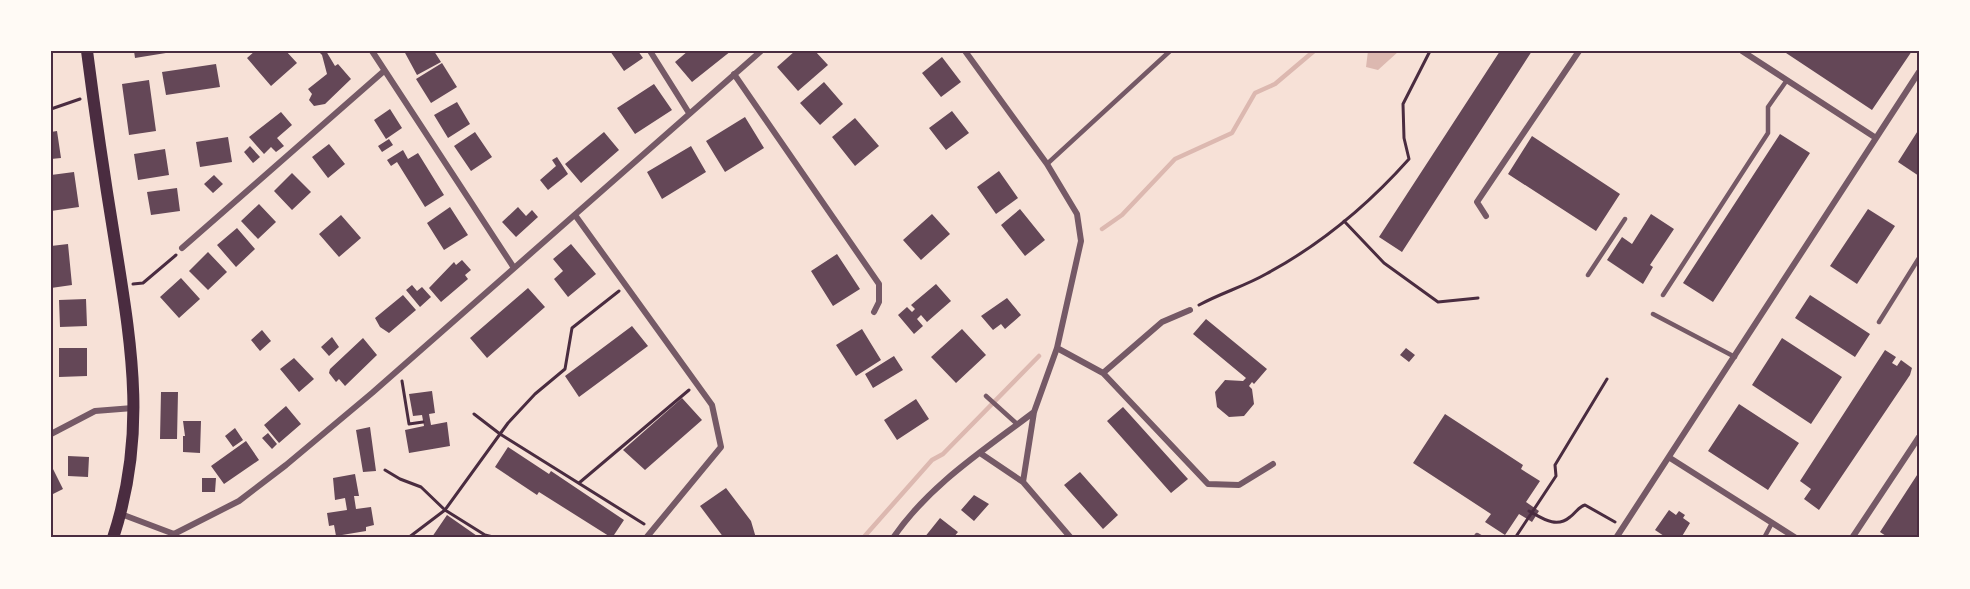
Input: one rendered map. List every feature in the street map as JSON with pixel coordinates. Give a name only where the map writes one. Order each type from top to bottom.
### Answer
[{"type":"main road","points":[[87,51],[130,333],[134,408],[131,467],[113,538]]},
{"type":"street","points":[[372,51],[514,268]]},
{"type":"street","points":[[650,51],[689,113]]},
{"type":"street","points":[[121,513],[175,536],[239,501],[396,372],[762,51]]},
{"type":"street","points":[[965,51],[1047,164],[1077,214],[1081,241],[1057,348],[1034,412],[1023,482]]},
{"type":"street","points":[[1486,216],[1477,202],[1579,51]]},
{"type":"street","points":[[1742,51],[1876,138]]},
{"type":"street","points":[[182,248],[384,71]]},
{"type":"street","points":[[1616,538],[1919,72]]},
{"type":"street","points":[[734,74],[879,284],[879,302],[873,312]]},
{"type":"street","points":[[575,215],[712,405],[721,447],[646,538]]},
{"type":"street","points":[[1103,373],[1162,322],[1190,310]]},
{"type":"street","points":[[1057,348],[1103,373],[1208,484],[1239,485],[1273,464]]},
{"type":"street","points":[[51,434],[95,411],[134,408]]},
{"type":"street","points":[[893,538],[907,517],[933,489],[1034,412]]},
{"type":"street","points":[[1852,538],[1919,437]]},
{"type":"street","points":[[980,453],[1023,482],[1071,538]]},
{"type":"street","points":[[1670,458],[1796,538]]},
{"type":"lane","points":[[1047,164],[1170,51]]},
{"type":"lane","points":[[1664,295],[1768,133],[1768,107],[1787,80]]},
{"type":"lane","points":[[1588,274],[1625,219]]},
{"type":"lane","points":[[1878,322],[1919,258]]},
{"type":"lane","points":[[1653,314],[1735,357]]},
{"type":"lane","points":[[986,396],[1017,424]]},
{"type":"lane","points":[[1764,538],[1772,523]]},
{"type":"lane","points":[[1475,538],[1477,535],[1482,538]]},
{"type":"path","points":[[1190,310],[1264,275],[1328,237],[1409,159],[1404,138],[1403,104],[1430,51]]},
{"type":"path","points":[[51,109],[66,102]]},
{"type":"path","points":[[1344,221],[1384,263],[1438,302],[1478,298]]},
{"type":"path","points":[[122,286],[143,283],[169,263],[182,248]]},
{"type":"path","points":[[408,538],[445,510],[500,434],[535,394],[566,369],[572,328],[626,285]]},
{"type":"path","points":[[396,372],[402,379],[409,424],[423,422]]},
{"type":"path","points":[[1515,538],[1530,512],[1556,476],[1555,465],[1608,379]]},
{"type":"path","points":[[579,483],[697,384]]},
{"type":"path","points":[[474,414],[500,434],[653,530]]},
{"type":"path","points":[[385,470],[421,487],[445,510],[485,535],[496,538]]},
{"type":"path","points":[[1530,512],[1545,521],[1566,521],[1585,505],[1614,522]]},
{"type":"shaded area","points":[[1368,51],[1399,51],[1378,70],[1366,67]]},
{"type":"building","points":[[134,51],[172,51],[172,52],[135,58]]},
{"type":"building","points":[[255,51],[286,51],[297,63],[271,86],[247,58]]},
{"type":"building","points":[[318,51],[326,51],[335,66],[338,64],[351,79],[325,104],[314,106],[309,100],[312,94],[308,89],[327,74],[322,55]]},
{"type":"building","points":[[404,51],[434,51],[441,62],[417,75]]},
{"type":"building","points":[[610,51],[638,51],[643,58],[624,71]]},
{"type":"building","points":[[688,51],[731,51],[692,82],[675,62]]},
{"type":"building","points":[[795,51],[815,51],[828,65],[798,91],[777,67]]},
{"type":"building","points":[[1500,51],[1532,51],[1402,252],[1379,237]]},
{"type":"building","points":[[1783,51],[1912,51],[1872,110]]},
{"type":"building","points":[[942,57],[961,82],[941,97],[922,73]]},
{"type":"building","points":[[442,63],[457,87],[431,103],[416,79]]},
{"type":"building","points":[[216,64],[220,87],[166,95],[162,72]]},
{"type":"building","points":[[149,80],[156,131],[129,135],[122,84]]},
{"type":"building","points":[[824,82],[843,104],[820,125],[800,103]]},
{"type":"building","points":[[654,84],[672,110],[635,134],[617,108]]},
{"type":"building","points":[[457,102],[470,124],[448,138],[434,115]]},
{"type":"building","points":[[390,109],[402,128],[386,139],[374,120]]},
{"type":"building","points":[[952,111],[969,133],[946,150],[929,128]]},
{"type":"building","points":[[281,112],[292,125],[277,138],[284,146],[276,152],[271,147],[264,154],[249,137]]},
{"type":"building","points":[[745,117],[764,148],[725,172],[706,141]]},
{"type":"building","points":[[855,118],[879,146],[855,166],[832,137]]},
{"type":"building","points":[[1919,129],[1919,176],[1898,162]]},
{"type":"building","points":[[57,131],[61,158],[51,159],[51,132]]},
{"type":"building","points":[[475,132],[492,157],[471,171],[454,146]]},
{"type":"building","points":[[604,132],[619,150],[581,183],[565,164]]},
{"type":"building","points":[[1780,134],[1810,153],[1713,302],[1683,283]]},
{"type":"building","points":[[1532,136],[1620,194],[1596,231],[1508,174]]},
{"type":"building","points":[[228,137],[232,162],[200,167],[196,142]]},
{"type":"building","points":[[389,139],[393,145],[382,152],[378,146]]},
{"type":"building","points":[[329,144],[345,164],[328,178],[312,157]]},
{"type":"building","points":[[250,146],[260,157],[253,163],[244,152]]},
{"type":"building","points":[[691,146],[706,172],[662,199],[647,172]]},
{"type":"building","points":[[165,149],[169,175],[138,180],[134,154]]},
{"type":"building","points":[[403,150],[408,159],[418,153],[444,195],[425,207],[397,162],[391,166],[387,160]]},
{"type":"building","points":[[557,157],[568,174],[548,190],[540,180],[556,166],[552,160]]},
{"type":"building","points":[[999,171],[1018,198],[996,214],[977,187]]},
{"type":"building","points":[[74,172],[79,207],[51,211],[51,175]]},
{"type":"building","points":[[292,173],[311,192],[292,210],[274,191]]},
{"type":"building","points":[[214,175],[223,184],[213,193],[204,184]]},
{"type":"building","points":[[177,188],[180,211],[151,215],[147,192]]},
{"type":"building","points":[[259,204],[276,222],[258,239],[241,221]]},
{"type":"building","points":[[450,207],[468,235],[444,250],[427,223]]},
{"type":"building","points":[[518,207],[526,216],[532,210],[538,217],[516,237],[502,222]]},
{"type":"building","points":[[1020,209],[1045,240],[1025,256],[1001,225]]},
{"type":"building","points":[[1868,209],[1895,226],[1857,284],[1830,266]]},
{"type":"building","points":[[932,214],[950,234],[921,260],[903,240]]},
{"type":"building","points":[[1651,214],[1674,229],[1650,265],[1653,267],[1643,284],[1607,260],[1622,237],[1632,244]]},
{"type":"building","points":[[341,215],[361,238],[339,257],[319,234]]},
{"type":"building","points":[[237,228],[255,249],[236,267],[217,245]]},
{"type":"building","points":[[68,244],[72,285],[51,288],[51,246]]},
{"type":"building","points":[[571,244],[596,274],[568,297],[554,279],[563,271],[553,259]]},
{"type":"building","points":[[208,252],[227,272],[208,290],[189,271]]},
{"type":"building","points":[[837,254],[860,289],[833,306],[811,271]]},
{"type":"building","points":[[462,260],[471,270],[465,275],[468,279],[441,302],[429,288],[454,262],[456,265]]},
{"type":"building","points":[[181,278],[200,299],[179,318],[160,297]]},
{"type":"building","points":[[936,284],[951,301],[927,322],[921,315],[917,319],[923,326],[914,334],[898,315],[907,307],[912,312],[915,309],[911,305]]},
{"type":"building","points":[[412,285],[417,291],[422,287],[431,297],[420,307],[406,290]]},
{"type":"building","points":[[528,288],[545,307],[487,358],[470,338]]},
{"type":"building","points":[[403,295],[416,310],[389,333],[380,327],[375,318]]},
{"type":"building","points":[[1810,295],[1870,334],[1855,357],[1795,318]]},
{"type":"building","points":[[1007,298],[1021,315],[1005,329],[1001,324],[993,330],[981,316]]},
{"type":"building","points":[[86,299],[87,326],[60,327],[59,300]]},
{"type":"building","points":[[1206,319],[1267,369],[1254,384],[1252,382],[1249,386],[1252,389],[1254,404],[1244,416],[1229,417],[1217,407],[1215,392],[1225,380],[1243,381],[1246,378],[1193,334]]},
{"type":"building","points":[[632,326],[648,346],[579,397],[565,376]]},
{"type":"building","points":[[862,329],[881,360],[856,376],[836,345]]},
{"type":"building","points":[[962,329],[986,355],[956,383],[931,357]]},
{"type":"building","points":[[262,330],[271,341],[260,351],[251,340]]},
{"type":"building","points":[[332,337],[339,347],[329,356],[321,347]]},
{"type":"building","points":[[363,338],[377,355],[345,386],[339,379],[336,382],[329,373],[330,369]]},
{"type":"building","points":[[1782,338],[1842,377],[1811,424],[1752,385]]},
{"type":"building","points":[[59,348],[87,348],[87,376],[59,377]]},
{"type":"building","points":[[1406,348],[1415,355],[1409,362],[1400,355]]},
{"type":"building","points":[[1885,350],[1896,357],[1892,363],[1897,366],[1901,360],[1912,368],[1910,375],[1819,510],[1804,499],[1811,489],[1800,481]]},
{"type":"building","points":[[894,356],[903,370],[873,388],[865,374]]},
{"type":"building","points":[[294,358],[314,379],[299,392],[280,369]]},
{"type":"building","points":[[432,391],[435,413],[429,414],[431,425],[447,422],[450,446],[409,453],[405,430],[424,426],[422,415],[413,416],[409,394]]},
{"type":"building","points":[[161,392],[178,392],[177,439],[160,439]]},
{"type":"building","points":[[682,398],[702,420],[645,470],[623,450]]},
{"type":"building","points":[[916,399],[929,419],[897,440],[884,420]]},
{"type":"building","points":[[1739,404],[1799,443],[1768,490],[1708,451]]},
{"type":"building","points":[[286,406],[301,424],[279,443],[264,425]]},
{"type":"building","points":[[1123,407],[1188,479],[1171,493],[1107,421]]},
{"type":"building","points":[[1445,414],[1523,465],[1521,469],[1540,481],[1526,502],[1539,511],[1532,522],[1519,514],[1505,535],[1485,522],[1491,514],[1413,463]]},
{"type":"building","points":[[183,421],[201,421],[200,453],[183,452],[183,436],[185,436]]},
{"type":"building","points":[[370,427],[376,471],[363,472],[356,430]]},
{"type":"building","points":[[235,428],[243,440],[233,447],[225,436]]},
{"type":"building","points":[[268,433],[277,444],[272,449],[262,438]]},
{"type":"building","points":[[246,441],[259,460],[224,484],[211,466]]},
{"type":"building","points":[[508,447],[549,474],[551,471],[624,520],[612,538],[539,492],[537,495],[495,467]]},
{"type":"building","points":[[68,456],[89,457],[88,477],[68,476]]},
{"type":"building","points":[[51,465],[63,489],[51,495]]},
{"type":"building","points":[[1080,472],[1118,515],[1103,529],[1064,485]]},
{"type":"building","points":[[1919,472],[1919,538],[1889,538],[1880,532]]},
{"type":"building","points":[[355,474],[359,496],[354,496],[356,509],[371,507],[374,525],[366,527],[366,531],[336,536],[334,525],[329,526],[327,513],[347,510],[345,498],[335,500],[333,478]]},
{"type":"building","points":[[202,478],[216,478],[215,492],[202,492]]},
{"type":"building","points":[[726,488],[751,521],[756,538],[724,538],[700,506]]},
{"type":"building","points":[[974,495],[989,504],[974,521],[961,510]]},
{"type":"building","points":[[1669,510],[1676,515],[1679,511],[1690,523],[1681,538],[1667,538],[1655,530]]},
{"type":"building","points":[[447,515],[480,538],[432,537]]},
{"type":"building","points":[[940,518],[958,532],[953,538],[924,538]]},
{"type":"waterway","points":[[1102,229],[1122,215],[1175,159],[1232,133],[1255,93],[1275,84],[1314,51]]},
{"type":"waterway","points":[[863,538],[932,460],[943,454],[1039,356]]}]
